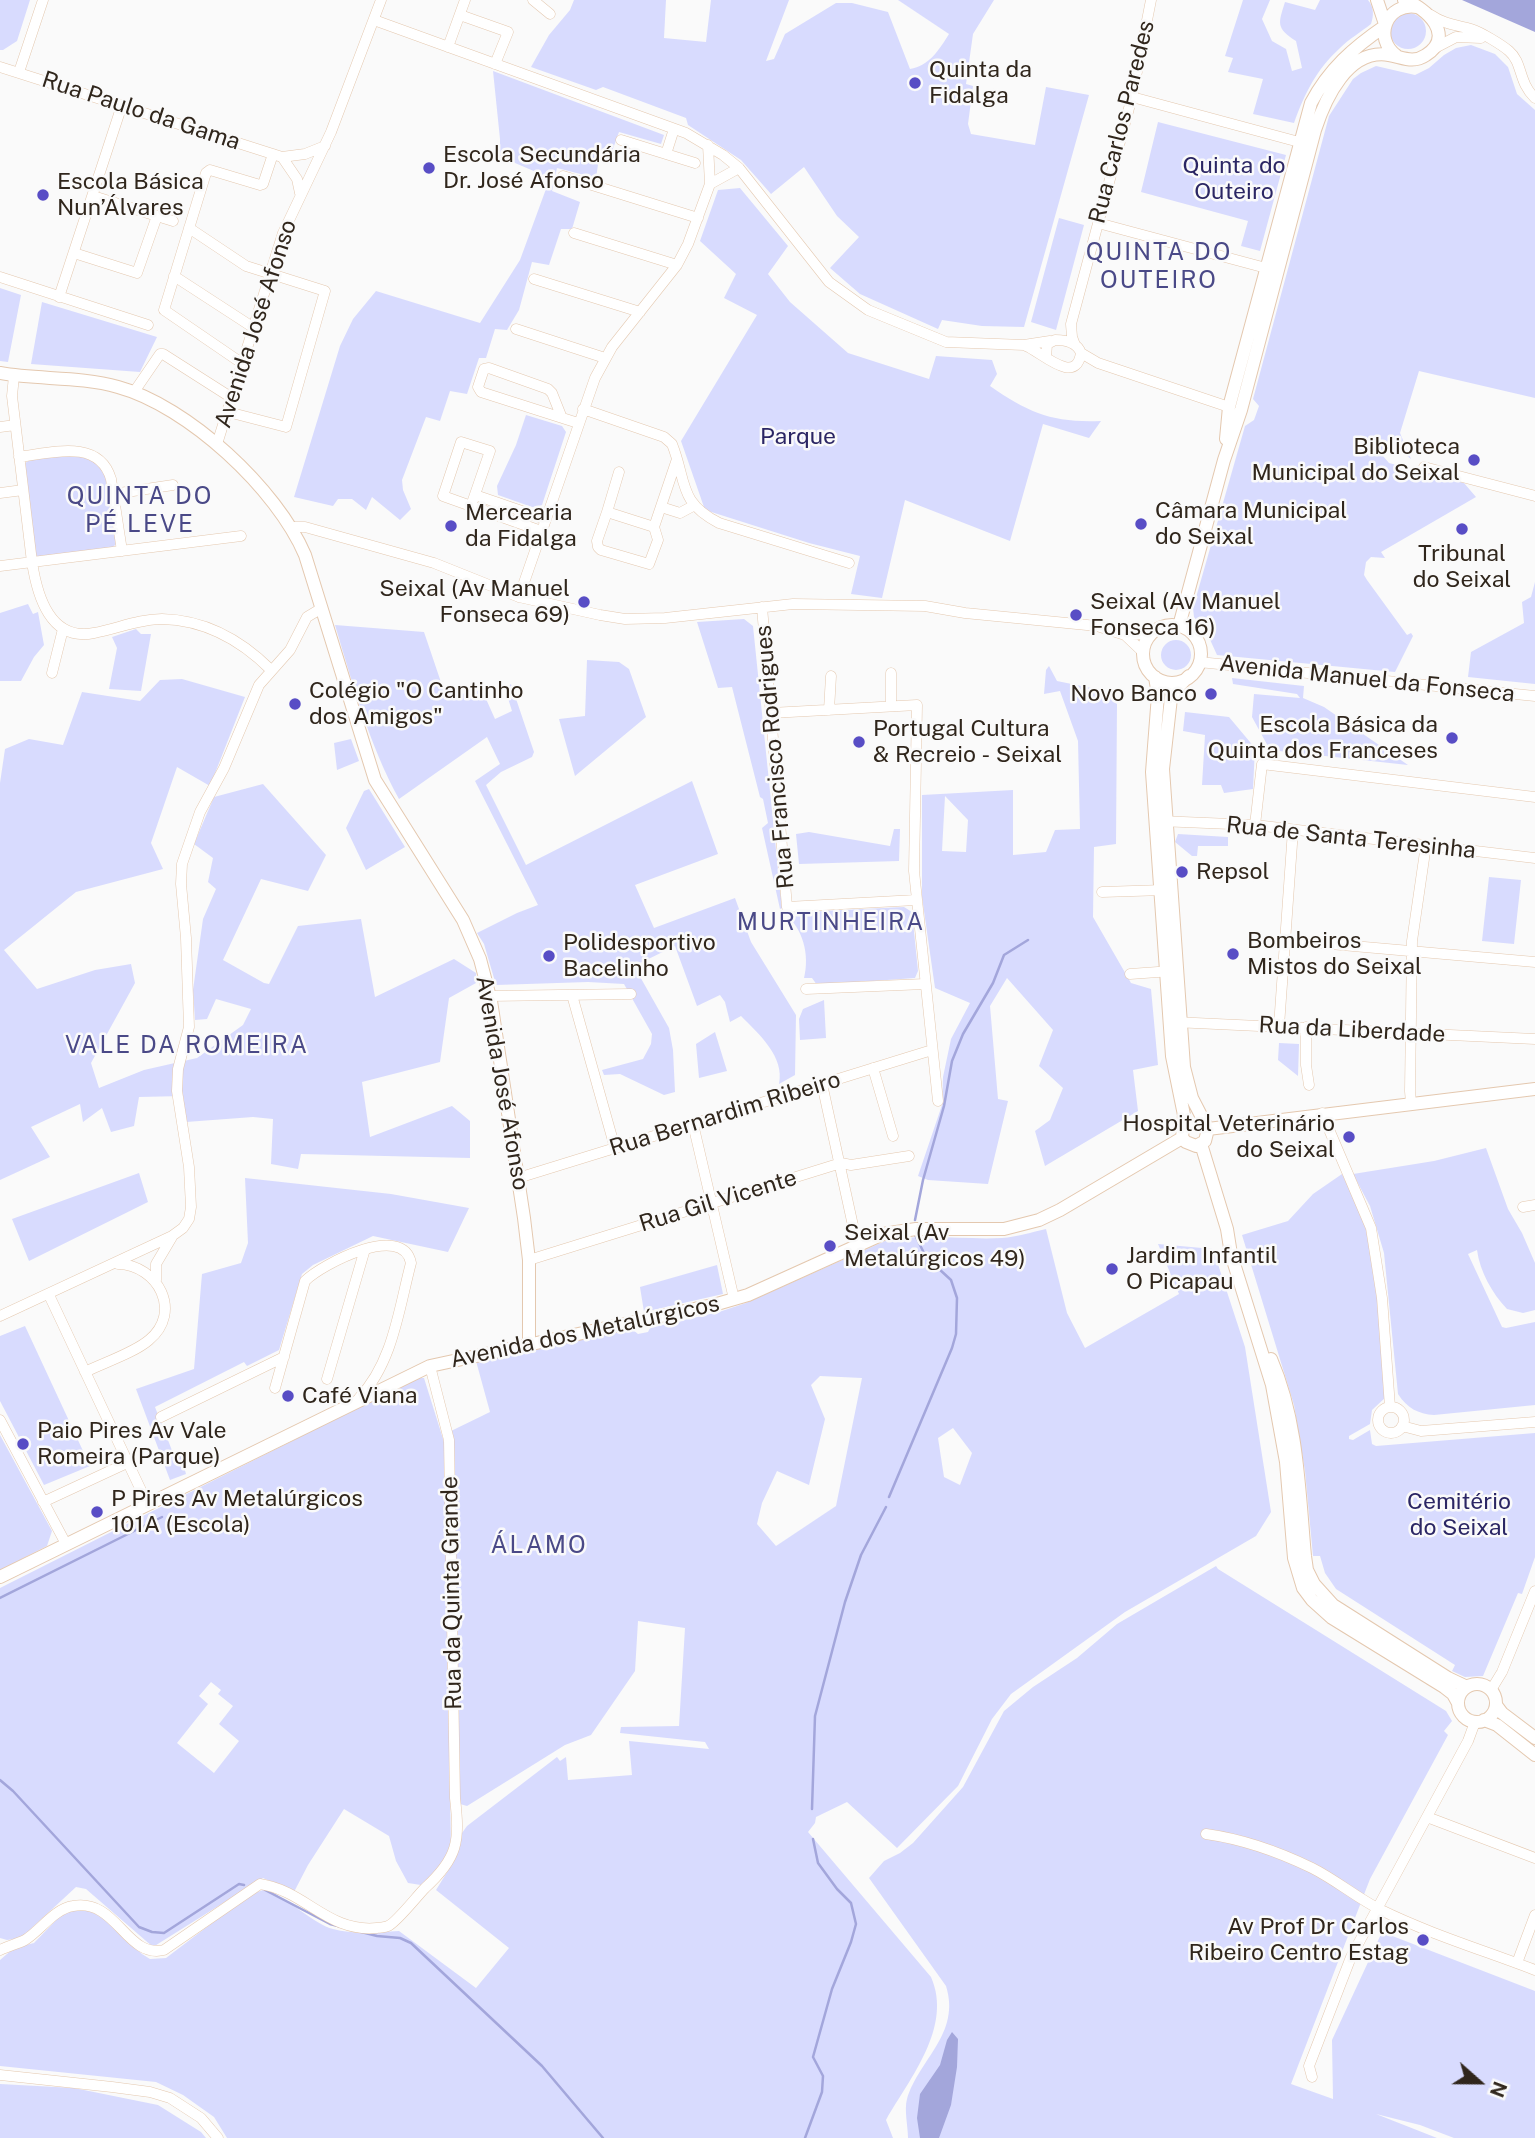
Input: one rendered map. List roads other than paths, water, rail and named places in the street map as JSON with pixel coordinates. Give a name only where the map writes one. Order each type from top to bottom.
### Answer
[{"type":"main road","points":[[1377,0],[1385,25],[1385,41],[1398,57]]},
{"type":"main road","points":[[1179,626],[1224,460],[1247,390],[1315,130],[1325,103],[1339,81],[1361,59],[1378,55],[1415,60],[1430,52],[1436,43],[1436,23],[1426,11],[1404,0]]},
{"type":"main road","points":[[1224,460],[1229,407],[1311,103],[1331,71],[1358,45],[1385,25],[1390,16],[1404,7],[1426,11]]},
{"type":"main road","points":[[0,373],[99,383],[134,392],[160,405],[216,444]]},
{"type":"main road","points":[[1229,407],[1239,403],[1247,390]]},
{"type":"main road","points":[[1229,407],[1234,416],[1234,430]]},
{"type":"main road","name":"Avenida José Afonso","points":[[216,444],[247,472],[292,527],[305,555],[375,780],[463,920],[480,959],[489,996],[529,1260],[529,1345]]},
{"type":"main road","points":[[1161,821],[1168,711],[1173,692],[1189,676],[1199,662],[1198,642],[1192,634],[1179,626],[1167,625],[1151,634],[1143,652],[1146,666],[1155,677],[1176,682],[1189,676]]},
{"type":"main road","points":[[1155,677],[1158,695],[1152,772],[1161,821],[1172,971],[1174,1074],[1183,1108],[1182,1138],[1191,1145],[1201,1144],[1207,1138],[1205,1125],[1187,1081],[1175,1022]]},
{"type":"main road","points":[[1184,1123],[1193,1118],[1205,1125],[1320,1114],[1535,1089]]},
{"type":"main road","name":"Avenida dos Metalúrgicos","points":[[0,1577],[430,1366],[734,1299],[883,1234],[899,1231],[1004,1229],[1039,1220],[1182,1138]]},
{"type":"main road","points":[[1201,1144],[1227,1229],[1231,1254],[1272,1385],[1286,1462],[1294,1558],[1303,1588],[1321,1609],[1453,1694],[1463,1716],[1497,1725],[1535,1755]]},
{"type":"main road","points":[[1227,1229],[1238,1252],[1287,1406],[1296,1459],[1307,1570],[1314,1584],[1333,1605],[1448,1678],[1467,1687]]},
{"type":"main road","points":[[1458,1703],[1461,1693],[1467,1687],[1480,1684],[1491,1690],[1502,1713],[1535,1738]]},
{"type":"main road","points":[[1480,1721],[1492,1714],[1496,1705]]},
{"type":"street","points":[[19,72],[43,0]]},
{"type":"street","name":"Avenida José Afonso","points":[[216,444],[283,233],[325,146],[381,0]]},
{"type":"street","points":[[448,47],[466,0]]},
{"type":"street","points":[[533,0],[550,14]]},
{"type":"street","name":"Rua Carlos Paredes","points":[[1079,353],[1072,337],[1072,324],[1132,97],[1151,0]]},
{"type":"street","points":[[1426,11],[1446,24],[1477,31],[1508,51],[1514,57],[1524,86],[1535,99]]},
{"type":"street","points":[[460,15],[508,32],[495,64]]},
{"type":"street","points":[[373,20],[674,129],[708,145],[739,169],[829,282],[868,310],[946,342],[1024,345],[1055,340],[1098,363],[1229,407]]},
{"type":"street","points":[[1430,52],[1456,37],[1469,36],[1492,41]]},
{"type":"street","name":"Rua Paulo da Gama","points":[[0,67],[277,155]]},
{"type":"street","points":[[1132,97],[1299,142]]},
{"type":"street","points":[[59,297],[122,105]]},
{"type":"street","points":[[666,154],[674,129]]},
{"type":"street","points":[[621,139],[695,163]]},
{"type":"street","points":[[519,597],[595,378],[605,358],[677,265],[698,218],[710,184],[708,145]]},
{"type":"street","points":[[277,155],[305,154],[325,146]]},
{"type":"street","points":[[277,155],[297,179],[300,193]]},
{"type":"street","points":[[243,364],[164,310],[207,172],[210,170],[260,185],[263,184],[277,155]]},
{"type":"street","points":[[710,184],[739,169]]},
{"type":"street","points":[[563,176],[698,218]]},
{"type":"street","points":[[93,196],[173,221]]},
{"type":"street","points":[[74,253],[137,273],[157,216]]},
{"type":"street","points":[[1098,223],[1266,268]]},
{"type":"street","points":[[189,228],[246,266],[325,291],[286,427],[228,412]]},
{"type":"street","points":[[574,233],[677,265]]},
{"type":"street","points":[[174,276],[254,328]]},
{"type":"street","points":[[0,277],[148,325]]},
{"type":"street","points":[[534,279],[640,312]]},
{"type":"street","name":"Rua Carlos Paredes","points":[[1055,340],[1072,324]]},
{"type":"street","points":[[516,329],[605,358]]},
{"type":"street","points":[[1046,358],[1045,348],[1055,340]]},
{"type":"street","points":[[1024,345],[1054,364],[1065,367],[1071,367],[1079,353]]},
{"type":"street","points":[[134,392],[160,354],[163,354],[232,398]]},
{"type":"street","points":[[562,418],[548,389],[489,368],[484,369],[479,391],[562,418],[578,423]]},
{"type":"street","points":[[14,376],[12,396],[36,589],[51,618],[63,629],[82,634],[148,620],[187,622],[212,628],[238,641],[254,652],[271,670]]},
{"type":"street","points":[[583,410],[664,437],[672,444],[693,506],[719,523],[849,563]]},
{"type":"street","points":[[0,427],[15,425]]},
{"type":"street","points":[[471,506],[490,451],[461,442],[443,496],[471,506],[541,531]]},
{"type":"street","points":[[19,457],[75,451],[89,453],[97,458],[109,471],[122,551]]},
{"type":"street","points":[[620,472],[597,541],[598,547],[647,565],[651,562],[658,540],[654,527],[677,458]]},
{"type":"street","points":[[1424,467],[1535,496]]},
{"type":"street","points":[[113,494],[173,485]]},
{"type":"street","points":[[0,493],[23,490]]},
{"type":"street","points":[[475,495],[545,519]]},
{"type":"street","points":[[661,507],[680,513],[693,506]]},
{"type":"street","points":[[607,512],[654,527]]},
{"type":"street","points":[[292,527],[305,527],[434,563],[519,597],[625,619],[689,616],[807,604],[925,606],[984,615],[1085,624],[1125,635],[1151,634]]},
{"type":"street","points":[[0,566],[241,536]]},
{"type":"street","name":"Rua Francisco Rodrigues","points":[[762,607],[787,907],[916,900]]},
{"type":"street","points":[[0,1316],[172,1237],[189,1219],[189,1167],[177,1091],[178,1069],[189,1027],[181,872],[200,812],[224,768],[259,685],[290,650],[307,617],[322,608]]},
{"type":"street","points":[[52,673],[63,629]]},
{"type":"street","points":[[1125,635],[1143,652]]},
{"type":"street","name":"Avenida Manuel da Fonseca","points":[[1199,662],[1535,696]]},
{"type":"street","points":[[891,673],[891,706]]},
{"type":"street","points":[[829,710],[831,676]]},
{"type":"street","points":[[771,713],[917,705],[914,858],[916,900],[938,1101]]},
{"type":"street","points":[[1255,825],[1262,764],[1535,797]]},
{"type":"street","name":"Rua de Santa Teresinha","points":[[1161,821],[1255,825],[1535,858]]},
{"type":"street","points":[[1279,1026],[1293,830]]},
{"type":"street","points":[[1411,1103],[1412,950],[1426,845]]},
{"type":"street","points":[[1102,892],[1166,890]]},
{"type":"street","points":[[1285,940],[1535,962]]},
{"type":"street","points":[[1130,974],[1172,971]]},
{"type":"street","points":[[806,989],[925,984]]},
{"type":"street","points":[[489,996],[631,994]]},
{"type":"street","points":[[572,995],[615,1148]]},
{"type":"street","name":"Rua da Liberdade","points":[[1175,1022],[1535,1039]]},
{"type":"street","points":[[1306,1027],[1309,1084]]},
{"type":"street","name":"Rua Bernardim Ribeiro","points":[[518,1178],[932,1050]]},
{"type":"street","points":[[873,1068],[893,1136]]},
{"type":"street","points":[[822,1084],[857,1244]]},
{"type":"street","points":[[1320,1114],[1371,1228],[1382,1299],[1390,1407]]},
{"type":"street","points":[[693,1124],[734,1299]]},
{"type":"street","name":"Rua Gil Vicente","points":[[529,1260],[841,1163],[850,1166],[909,1156]]},
{"type":"street","points":[[1523,1207],[1535,1205]]},
{"type":"street","points":[[156,1280],[156,1264],[172,1237]]},
{"type":"street","points":[[275,1388],[305,1281],[331,1264],[377,1244],[394,1247],[410,1255],[411,1263],[385,1359],[373,1382],[356,1401]]},
{"type":"street","points":[[327,1379],[365,1249]]},
{"type":"street","points":[[85,1372],[145,1343],[157,1332],[164,1316],[164,1295],[156,1280],[140,1269],[117,1264]]},
{"type":"street","points":[[49,1295],[147,1503]]},
{"type":"street","points":[[161,1417],[284,1357]]},
{"type":"street","points":[[385,1359],[386,1386]]},
{"type":"street","name":"Rua da Quinta Grande","points":[[0,1950],[27,1939],[55,1915],[71,1906],[90,1905],[111,1917],[142,1949],[153,1953],[164,1950],[260,1884],[276,1887],[338,1924],[362,1930],[388,1926],[443,1871],[456,1846],[458,1823],[454,1772],[449,1440],[430,1366]]},
{"type":"street","points":[[1390,1407],[1400,1412],[1403,1419],[1402,1426],[1391,1433],[1380,1427],[1380,1414],[1390,1407]]},
{"type":"street","points":[[0,1420],[66,1544]]},
{"type":"street","points":[[1402,1426],[1421,1431],[1535,1422]]},
{"type":"street","points":[[43,1502],[127,1463]]},
{"type":"street","points":[[1491,1690],[1530,1621],[1535,1591]]},
{"type":"street","points":[[1312,2077],[1309,2066],[1350,1957],[1472,1731],[1480,1721]]},
{"type":"street","points":[[1427,1817],[1535,1858]]},
{"type":"street","points":[[1206,1834],[1231,1838],[1313,1869],[1377,1908],[1535,1969]]},
{"type":"street","points":[[1517,1963],[1535,1915]]},
{"type":"street","points":[[0,2075],[150,2092],[170,2098],[201,2118],[218,2138]]},
{"type":"waterway","points":[[915,1220],[923,1180],[944,1106],[952,1061],[963,1034],[993,983],[1004,955],[1028,940]]},
{"type":"waterway","points":[[889,1497],[956,1334],[957,1298],[951,1280],[926,1257],[915,1235]]},
{"type":"waterway","points":[[812,1809],[815,1716],[845,1602],[861,1555],[886,1507]]},
{"type":"waterway","points":[[0,1598],[162,1517]]},
{"type":"waterway","points":[[0,1780],[139,1927],[164,1933],[239,1884],[244,1885]]},
{"type":"waterway","points":[[805,2138],[822,2092],[823,2076],[813,2057],[832,1989],[856,1924],[851,1903],[818,1863],[813,1839]]},
{"type":"waterway","points":[[265,1890],[330,1924],[377,1936],[400,1938],[411,1943],[542,2066],[603,2138]]},
{"type":"place","name":"Quinta da Fidalga","points":[[915,83]]},
{"type":"place","name":"Escola Secundária Dr. José Afonso","points":[[429,168]]},
{"type":"place","name":"Escola Básica Nun’Álvares","points":[[43,195]]},
{"type":"place","name":"Biblioteca Municipal do Seixal","points":[[1474,460]]},
{"type":"place","name":"Câmara Municipal do Seixal","points":[[1141,524]]},
{"type":"place","name":"Mercearia da Fidalga","points":[[451,526]]},
{"type":"place","name":"Tribunal do Seixal","points":[[1462,529]]},
{"type":"place","name":"Seixal (Av Manuel Fonseca 69)","points":[[584,602]]},
{"type":"place","name":"Seixal (Av Manuel Fonseca 16)","points":[[1076,615]]},
{"type":"place","name":"Novo Banco","points":[[1211,694]]},
{"type":"place","name":"Colégio \"O Cantinho dos Amigos\"","points":[[295,704]]},
{"type":"place","name":"Escola Básica da Quinta dos Franceses","points":[[1452,738]]},
{"type":"place","name":"Portugal Cultura & Recreio - Seixal","points":[[859,742]]},
{"type":"place","name":"Repsol","points":[[1182,872]]},
{"type":"place","name":"Bombeiros Mistos do Seixal","points":[[1233,954]]},
{"type":"place","name":"Polidesportivo Bacelinho","points":[[549,956]]},
{"type":"place","name":"Hospital Veterinário do Seixal","points":[[1349,1137]]},
{"type":"place","name":"Seixal (Av Metalúrgicos 49)","points":[[830,1246]]},
{"type":"place","name":"Jardim Infantil O Picapau","points":[[1112,1269]]},
{"type":"place","name":"Café Viana","points":[[288,1396]]},
{"type":"place","name":"Paio Pires Av Vale Romeira (Parque)","points":[[23,1444]]},
{"type":"place","name":"P Pires Av Metalúrgicos 101A (Escola)","points":[[97,1512]]},
{"type":"place","name":"Av Prof Dr Carlos Ribeiro Centro Estag","points":[[1423,1940]]},
{"type":"district","name":"QUINTA DO OUTEIRO","points":[[1159,267]]},
{"type":"district","name":"QUINTA DO PÉ LEVE","points":[[140,511]]},
{"type":"district","name":"MURTINHEIRA","points":[[831,923]]},
{"type":"district","name":"VALE DA ROMEIRA","points":[[187,1046]]},
{"type":"district","name":"ÁLAMO","points":[[539,1546]]},
{"type":"park label","name":"Quinta do Outeiro","points":[[1234,179]]},
{"type":"park label","name":"Parque","points":[[798,437]]},
{"type":"park label","name":"Cemitério do Seixal","points":[[1459,1515]]}]
